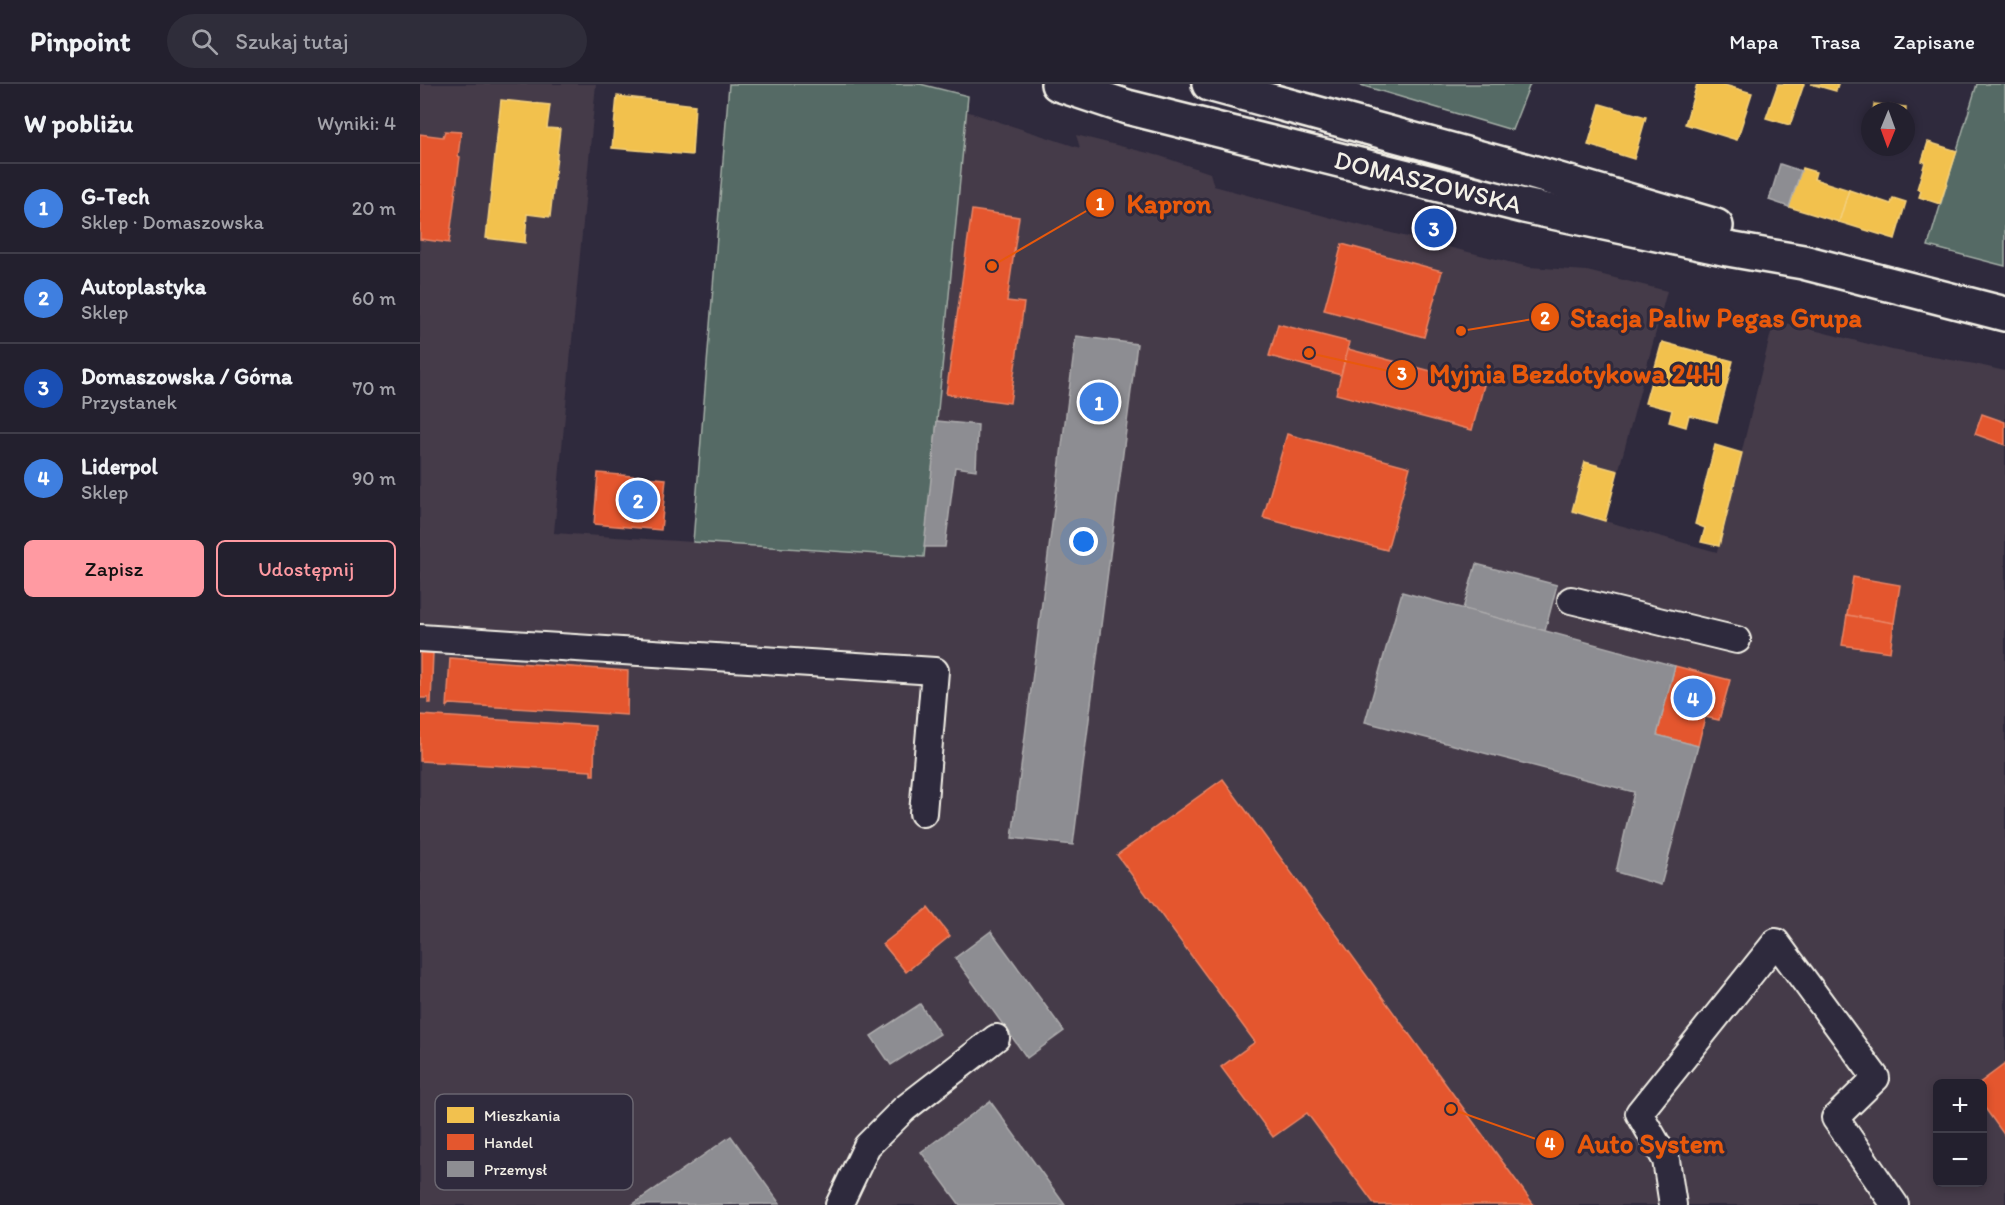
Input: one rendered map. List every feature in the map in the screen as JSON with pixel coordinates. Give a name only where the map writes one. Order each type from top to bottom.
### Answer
[{"type":"street","name":"DOMASZOWSKA","points":[[1058,84],[1127,107],[1524,206],[1728,249],[1803,262],[2005,314]]},
{"type":"street","name":"DOMASZOWSKA","points":[[1209,84],[1535,173],[1731,231],[1803,262]]},
{"type":"lane","points":[[1571,600],[1737,640]]},
{"type":"lane","points":[[420,638],[935,671],[923,813]]},
{"type":"lane","points":[[1673,1205],[1666,1160],[1639,1113],[1776,942],[1876,1078],[1835,1119],[1895,1205]]},
{"type":"lane","points":[[839,1205],[867,1146],[904,1109],[996,1038]]},
{"type":"shaded area","points":[[420,84],[596,84],[554,533],[924,557],[966,111],[1080,148],[1076,135],[1160,156],[1210,173],[1214,186],[1343,221],[1529,267],[1587,271],[1667,291],[1605,521],[1717,552],[1774,320],[1892,350],[2005,371],[2005,1205],[420,1205]]},
{"type":"green space","points":[[729,84],[920,84],[968,96],[924,557],[693,542]]},
{"type":"green space","points":[[1357,84],[1530,84],[1512,130]]},
{"type":"green space","points":[[1977,84],[2005,84],[2005,266],[1928,246]]},
{"type":"building: Mieszkania","points":[[1697,84],[1721,84],[1752,93],[1737,140],[1685,124]]},
{"type":"building: Mieszkania","points":[[1778,84],[1804,84],[1790,125],[1766,118]]},
{"type":"building: Mieszkania","points":[[1811,84],[1838,84],[1836,91]]},
{"type":"building: Mieszkania","points":[[617,96],[695,105],[692,155],[612,148]]},
{"type":"building: Mieszkania","points":[[501,100],[550,105],[547,128],[560,129],[550,217],[527,214],[525,243],[486,238]]},
{"type":"building: Mieszkania","points":[[1600,104],[1646,117],[1634,159],[1588,145]]},
{"type":"building: Mieszkania","points":[[1928,142],[1957,151],[1940,204],[1919,197],[1921,191],[1917,189]]},
{"type":"building: Mieszkania","points":[[1802,168],[1816,172],[1814,179],[1849,190],[1839,222],[1789,207]]},
{"type":"building: Mieszkania","points":[[1849,190],[1891,204],[1893,198],[1906,202],[1895,239],[1839,222]]},
{"type":"building: Mieszkania","points":[[1662,342],[1733,361],[1717,422],[1689,415],[1686,427],[1669,422],[1672,410],[1645,403]]},
{"type":"building: Mieszkania","points":[[1715,445],[1742,453],[1719,546],[1701,542],[1705,528],[1695,524]]},
{"type":"building: Mieszkania","points":[[1585,462],[1618,471],[1605,521],[1572,511]]},
{"type":"building: Handel","points":[[445,131],[461,132],[449,243],[420,239],[420,134],[443,137]]},
{"type":"building: Handel","points":[[972,210],[1019,217],[1007,301],[1024,303],[1010,403],[946,394]]},
{"type":"building: Handel","points":[[1342,244],[1442,271],[1424,337],[1324,310]]},
{"type":"building: Handel","points":[[1278,324],[1349,342],[1341,375],[1269,356]]},
{"type":"building: Handel","points":[[1348,349],[1484,385],[1472,430],[1336,394]]},
{"type":"building: Handel","points":[[1982,414],[2005,422],[2005,445],[1975,434]]},
{"type":"building: Handel","points":[[1287,434],[1410,467],[1387,550],[1263,518]]},
{"type":"building: Handel","points":[[598,473],[666,479],[661,530],[594,524]]},
{"type":"building: Handel","points":[[1853,577],[1900,585],[1894,623],[1847,615]]},
{"type":"building: Handel","points":[[1847,615],[1894,623],[1890,652],[1842,645]]},
{"type":"building: Handel","points":[[420,653],[433,653],[431,703],[428,703],[428,698],[420,698]]},
{"type":"building: Handel","points":[[450,658],[628,671],[627,715],[450,704],[447,707]]},
{"type":"building: Handel","points":[[1675,666],[1730,680],[1719,720],[1705,717],[1698,746],[1657,735]]},
{"type":"building: Handel","points":[[420,715],[595,726],[594,775],[591,775],[591,771],[420,761]]},
{"type":"building: Handel","points":[[1223,779],[1534,1205],[1375,1205],[1307,1113],[1273,1137],[1221,1067],[1255,1042],[1117,855]]},
{"type":"building: Handel","points":[[928,908],[950,936],[906,972],[883,944]]},
{"type":"building: Handel","points":[[2005,1064],[2005,1136],[1987,1111],[1987,1079],[1985,1079]]},
{"type":"building: Przemysł","points":[[1780,164],[1801,171],[1789,207],[1769,200]]},
{"type":"building: Przemysł","points":[[1076,336],[1137,344],[1073,845],[1012,838]]},
{"type":"building: Przemysł","points":[[937,421],[978,425],[976,470],[955,467],[945,547],[924,547]]},
{"type":"building: Przemysł","points":[[1476,564],[1557,585],[1545,631],[1463,609]]},
{"type":"building: Przemysł","points":[[1402,592],[1675,666],[1657,735],[1698,746],[1661,885],[1616,872],[1634,792],[1365,722]]},
{"type":"building: Przemysł","points":[[991,931],[1064,1031],[1027,1058],[955,958]]},
{"type":"building: Przemysł","points":[[920,1004],[940,1034],[891,1065],[871,1036]]},
{"type":"building: Przemysł","points":[[990,1101],[1065,1205],[960,1205],[921,1152]]},
{"type":"building: Przemysł","points":[[731,1136],[780,1204],[632,1205]]},
{"type":"place","name":"Domaszowska / Górna","points":[[1434,228]]},
{"type":"place","name":"Kapron","points":[[992,266]]},
{"type":"place","name":"Stacja Paliw Pegas Grupa","points":[[1461,331]]},
{"type":"place","name":"Myjnia Bezdotykowa 24H","points":[[1309,353]]},
{"type":"place","name":"G-Tech","points":[[1099,402]]},
{"type":"place","name":"Autoplastyka","points":[[638,500]]},
{"type":"place","name":"Liderpol","points":[[1693,698]]},
{"type":"place","name":"Auto System","points":[[1451,1109]]}]
